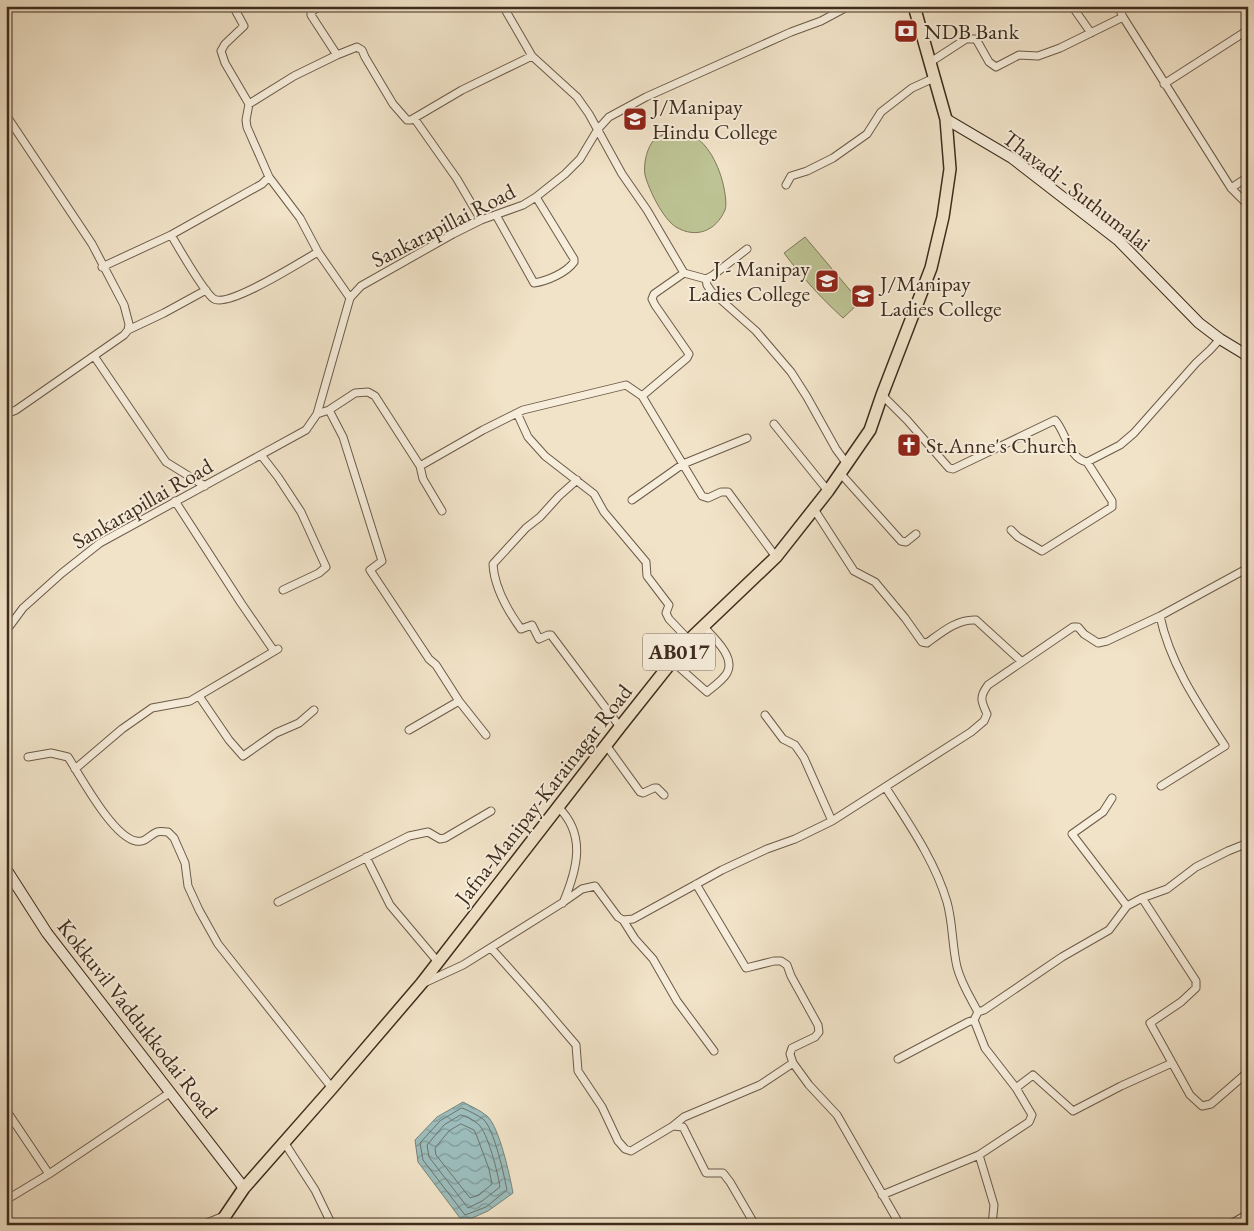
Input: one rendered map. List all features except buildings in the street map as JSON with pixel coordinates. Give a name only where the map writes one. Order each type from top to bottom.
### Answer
[{"type":"main road","name":"Jafna-Manipay-Karainagar Road","points":[[222,1220],[244,1188],[421,984],[689,640],[776,557],[828,491],[870,430],[931,268],[943,217],[950,169],[946,120],[914,6]]},
{"type":"main road","name":"Thavadi - Suthumalai","points":[[946,120],[1012,158],[1118,240],[1200,323],[1248,356]]},
{"type":"main road","name":"Kokkuvil Vaddukkodai Road","points":[[6,869],[48,933],[244,1188]]},
{"type":"street","points":[[233,6],[244,26],[225,44],[221,51],[225,63],[249,104],[246,120],[247,127],[269,177],[300,218],[318,252],[350,298]]},
{"type":"street","points":[[320,6],[311,15],[337,54]]},
{"type":"street","points":[[503,6],[532,56],[578,97],[622,174],[647,210],[684,273],[706,279],[747,249]]},
{"type":"street","name":"Sankarapillai Road","points":[[6,631],[23,608],[62,573],[100,543],[306,430],[317,414],[350,298],[361,286],[481,220],[522,206],[536,197],[565,174],[580,159],[598,129],[609,117],[646,97],[791,32],[821,21],[849,6]]},
{"type":"street","points":[[1072,6],[1091,33]]},
{"type":"street","points":[[1118,6],[1164,84],[1231,188],[1248,205]]},
{"type":"street","points":[[929,62],[966,39],[976,39],[989,62],[996,67],[1019,55],[1038,56],[1060,48],[1123,16]]},
{"type":"street","points":[[1164,84],[1248,30]]},
{"type":"street","points":[[249,104],[294,76],[337,54],[352,48],[360,48],[393,104],[407,120],[414,118],[462,90],[532,56]]},
{"type":"street","points":[[786,185],[792,176],[833,158],[867,134],[881,112],[912,88],[934,78]]},
{"type":"street","points":[[6,115],[92,244],[124,305],[129,324],[128,330]]},
{"type":"street","points":[[414,118],[457,179],[481,220]]},
{"type":"street","points":[[102,266],[171,235],[262,184],[269,177]]},
{"type":"street","points":[[1231,188],[1248,177]]},
{"type":"street","points":[[496,215],[534,283],[557,275],[571,266],[574,259],[536,197]]},
{"type":"street","points":[[171,235],[206,290],[213,299],[221,302],[266,282],[318,252]]},
{"type":"street","points":[[642,396],[687,358],[689,354],[662,317],[652,299],[654,294],[684,273]]},
{"type":"street","points":[[706,279],[711,291],[756,331],[791,372],[807,396],[836,449],[844,469],[901,541],[906,542],[916,534]]},
{"type":"street","points":[[6,414],[16,410],[124,335],[128,330],[164,314],[206,290]]},
{"type":"street","points":[[1087,462],[1120,444],[1134,433],[1196,362],[1220,338]]},
{"type":"street","points":[[94,356],[166,462],[205,486]]},
{"type":"street","points":[[420,466],[483,430],[523,410],[626,385],[642,396],[702,496],[708,498],[721,492],[728,492],[776,557]]},
{"type":"street","points":[[317,414],[328,410],[355,394],[368,392],[375,396],[420,466],[423,479],[442,511]]},
{"type":"street","points":[[882,394],[949,468],[953,469],[1055,420],[1061,427],[1073,452],[1082,461],[1087,462],[1112,501],[1112,507],[1042,551],[1010,530]]},
{"type":"street","points":[[328,410],[343,437],[382,561],[370,570],[429,659],[436,665],[459,701],[486,735]]},
{"type":"street","points":[[517,413],[528,437],[545,456],[594,494],[604,512],[646,562],[647,576],[669,605],[666,613],[668,619],[689,640]]},
{"type":"street","points":[[774,424],[828,491]]},
{"type":"street","points":[[632,500],[683,464],[747,438]]},
{"type":"street","points":[[261,455],[302,512],[326,567],[320,572],[283,590]]},
{"type":"street","points":[[578,480],[526,528],[493,564],[494,574],[510,615],[521,629],[532,625],[539,638],[552,635],[620,727]]},
{"type":"street","points":[[76,768],[122,728],[152,708],[190,701],[276,650],[241,603],[176,501]]},
{"type":"street","points":[[814,509],[854,570],[875,582],[922,642],[926,643],[965,619],[976,620],[1021,661]]},
{"type":"street","points":[[623,920],[633,919],[722,870],[832,821],[886,788],[971,732],[984,720],[987,714],[982,702],[982,693],[988,685],[1074,627],[1078,627],[1084,634],[1098,643],[1108,641],[1160,616],[1248,568]]},
{"type":"street","points":[[1160,616],[1164,634],[1192,694],[1225,746],[1161,786]]},
{"type":"street","points":[[672,661],[707,692],[726,675],[730,666],[728,658],[716,640],[703,626]]},
{"type":"street","points":[[199,696],[229,740],[243,756],[276,734],[299,723],[314,710]]},
{"type":"street","points":[[409,730],[459,701]]},
{"type":"street","points":[[765,715],[783,739],[795,745],[804,758],[832,821]]},
{"type":"street","points":[[606,745],[640,792],[643,793],[657,788],[664,795]]},
{"type":"street","points":[[28,757],[51,753],[68,757],[111,824],[129,839],[138,842],[146,840],[157,832],[168,832],[174,838],[184,863],[188,886],[218,944],[332,1088]]},
{"type":"street","points":[[886,788],[938,876],[948,904],[958,968],[978,1012]]},
{"type":"street","points":[[1112,798],[1103,812],[1072,834],[1126,906]]},
{"type":"street","points":[[558,807],[567,815],[572,828],[577,857],[573,879],[562,903]]},
{"type":"street","points":[[278,902],[409,836],[428,832],[440,839],[446,838],[490,811]]},
{"type":"street","points":[[898,1059],[974,1020],[978,1012],[984,1010],[1062,957],[1109,930],[1126,906],[1142,898],[1167,890],[1196,867],[1228,851],[1248,844]]},
{"type":"street","points":[[366,858],[390,905],[438,962]]},
{"type":"street","points":[[696,884],[746,968],[781,960],[787,965],[818,1025],[819,1032],[815,1037],[792,1048],[790,1054],[793,1063],[809,1085],[837,1115],[900,1225]]},
{"type":"street","points":[[421,984],[464,965],[562,903],[582,888],[595,886],[618,917],[623,920],[634,939],[653,959],[677,1001],[714,1051]]},
{"type":"street","points":[[1142,898],[1196,981],[1196,988],[1181,1002],[1150,1023],[1190,1095],[1202,1106],[1210,1104],[1248,1072]]},
{"type":"street","points":[[491,948],[576,1045],[578,1071],[602,1107],[618,1141],[625,1149],[630,1151],[684,1118],[760,1085],[793,1063]]},
{"type":"street","points":[[882,1195],[979,1155],[1029,1122],[1032,1115],[1016,1088],[985,1048],[974,1020]]},
{"type":"street","points":[[1016,1088],[1034,1075],[1073,1111],[1121,1086],[1172,1063]]},
{"type":"street","points":[[6,1200],[49,1174],[171,1092]]},
{"type":"street","points":[[6,1110],[49,1174]]},
{"type":"street","points":[[673,1126],[683,1128],[706,1173],[723,1173],[755,1225]]},
{"type":"street","points":[[284,1142],[316,1190],[332,1225]]},
{"type":"street","points":[[979,1155],[994,1205],[992,1225]]},
{"type":"street","points":[[1229,1225],[1248,1214]]},
{"type":"street","points":[[202,1225],[222,1220]]},
{"type":"green space","points":[[672,131],[687,133],[701,142],[712,156],[722,180],[725,210],[716,223],[705,231],[683,231],[671,223],[657,204],[645,175],[646,156],[652,142]]},
{"type":"green space","points":[[805,237],[860,302],[843,318],[812,287],[784,253]]},
{"type":"water","points":[[463,1102],[487,1116],[496,1130],[513,1193],[488,1211],[463,1222],[418,1162],[415,1140],[437,1117]]},
{"type":"place","name":"NDB Bank","points":[[906,31]]},
{"type":"place","name":"J/Manipay Hindu College","points":[[635,119]]},
{"type":"place","name":"J - Manipay Ladies College","points":[[827,281]]},
{"type":"place","name":"J/Manipay Ladies College","points":[[863,296]]},
{"type":"place","name":"St.Anne's Church","points":[[909,445]]}]
